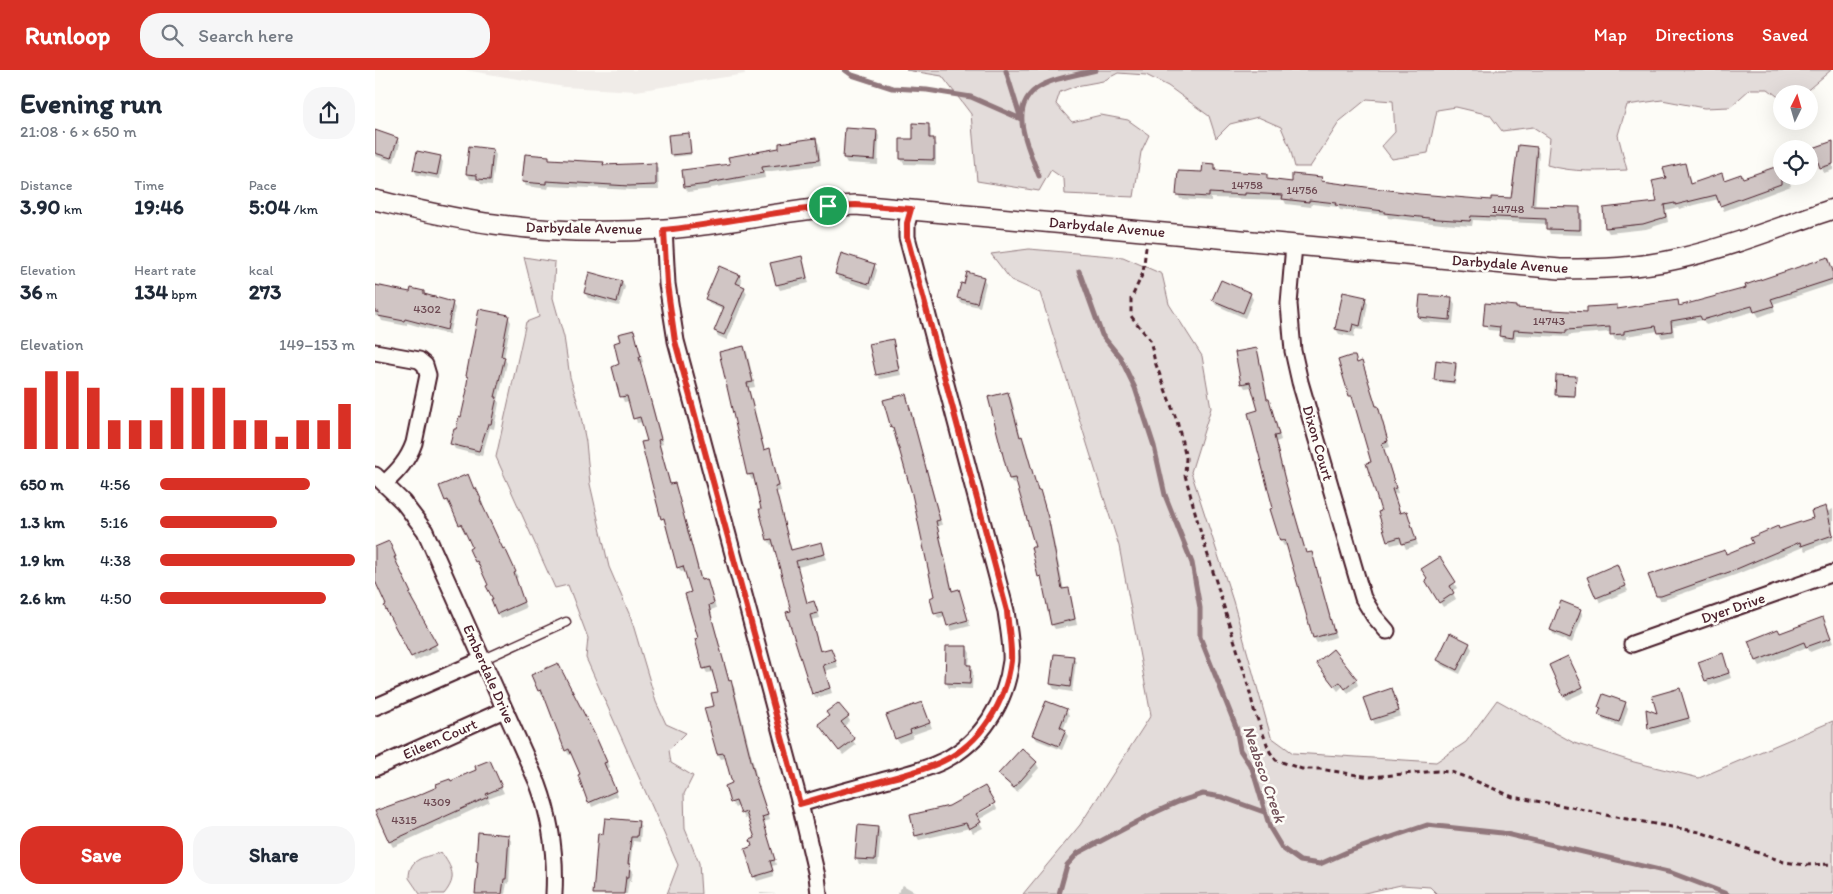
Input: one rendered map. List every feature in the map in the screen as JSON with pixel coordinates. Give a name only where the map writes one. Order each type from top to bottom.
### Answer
[{"type":"street","name":"Darbydale Avenue","points":[[375,200],[440,215],[493,224],[539,229],[597,231],[664,230],[706,226],[828,206],[856,205],[1550,268],[1631,267],[1676,259],[1725,246],[1833,209]]},
{"type":"street","points":[[800,804],[913,772],[944,761],[966,746],[982,731],[1004,693],[1009,676],[1011,658],[1007,611],[907,237],[907,223],[911,209]]},
{"type":"street","points":[[664,230],[669,301],[675,341],[800,804],[817,876],[819,894]]},
{"type":"street","name":"Dixon Court","points":[[1294,245],[1289,304],[1293,351],[1300,382],[1363,598],[1373,616],[1387,631]]},
{"type":"street","points":[[375,352],[419,360],[425,365],[428,375],[414,442],[410,452],[405,463],[380,482]]},
{"type":"street","name":"Emberdale Drive","points":[[380,482],[403,502],[425,531],[543,799],[553,848],[554,894]]},
{"type":"street","name":"Dyer Drive","points":[[1632,644],[1833,573]]},
{"type":"street","points":[[375,707],[482,660]]},
{"type":"street","name":"Eileen Court","points":[[375,768],[505,710]]},
{"type":"lane","points":[[482,660],[566,622]]},
{"type":"path","points":[[1149,231],[1143,273],[1131,299],[1131,316],[1150,340],[1155,362],[1177,421],[1186,458],[1185,475],[1200,530],[1247,680],[1254,710],[1269,752],[1276,760],[1302,769],[1321,769],[1371,777],[1437,771],[1451,772],[1513,797],[1700,832],[1784,862],[1805,865],[1833,864]]},
{"type":"shaded area","points":[[465,70],[744,70],[745,74],[636,91],[564,87]]},
{"type":"shaded area","points":[[906,70],[1831,70],[1814,85],[1773,85],[1773,93],[1768,89],[1750,89],[1730,107],[1704,108],[1662,100],[1627,105],[1618,135],[1627,170],[1606,171],[1557,168],[1547,165],[1550,138],[1533,127],[1502,131],[1490,115],[1456,107],[1437,110],[1428,153],[1392,159],[1382,146],[1395,132],[1393,101],[1367,99],[1340,121],[1310,167],[1295,167],[1290,148],[1281,127],[1258,117],[1230,124],[1216,138],[1209,116],[1168,86],[1146,75],[1118,73],[1103,81],[1076,86],[1060,92],[1056,104],[1072,122],[1101,115],[1128,120],[1149,135],[1141,152],[1134,197],[1065,194],[1064,179],[1051,170],[1039,191],[977,181],[971,114],[942,76]]},
{"type":"shaded area","points":[[1029,249],[1123,257],[1162,274],[1169,304],[1202,356],[1211,408],[1191,472],[1233,601],[1271,737],[1293,753],[1436,762],[1466,742],[1497,700],[1574,743],[1634,762],[1699,778],[1833,721],[1833,894],[1437,894],[1430,887],[1401,885],[1360,894],[1023,894],[1080,825],[1151,715],[1119,546],[1040,293],[1011,280],[991,254]]},
{"type":"shaded area","points":[[524,257],[555,262],[553,298],[564,337],[570,377],[579,407],[586,442],[590,484],[609,567],[631,618],[656,702],[666,724],[686,733],[669,750],[671,763],[693,776],[684,794],[685,829],[699,863],[701,894],[667,894],[678,865],[586,658],[588,638],[568,585],[555,588],[496,457],[526,322],[539,317]]},
{"type":"shaded area","points":[[441,852],[452,873],[451,883],[444,894],[420,894],[409,878],[412,866],[419,859]]},
{"type":"building","points":[[913,123],[929,124],[929,138],[934,138],[934,160],[900,159],[900,139],[913,139]]},
{"type":"building","points":[[845,128],[877,130],[875,160],[843,158]]},
{"type":"building","points":[[375,130],[398,138],[391,158],[375,153]]},
{"type":"building","points":[[689,133],[691,153],[670,155],[668,135]]},
{"type":"building","points":[[816,138],[819,160],[762,167],[763,173],[684,187],[682,170],[730,164],[728,157],[779,148],[779,143]]},
{"type":"building","points":[[1833,141],[1833,164],[1820,168],[1818,146]]},
{"type":"building","points":[[1518,145],[1537,147],[1532,206],[1580,207],[1580,230],[1546,229],[1546,219],[1471,216],[1470,221],[1438,219],[1384,213],[1384,211],[1335,205],[1336,203],[1282,199],[1283,195],[1209,193],[1209,197],[1176,195],[1178,171],[1202,172],[1203,163],[1215,164],[1215,170],[1267,174],[1267,179],[1292,182],[1292,174],[1322,177],[1321,181],[1419,194],[1491,200],[1491,197],[1511,198]]},
{"type":"building","points":[[469,146],[493,149],[490,180],[477,179],[477,175],[466,174]]},
{"type":"building","points":[[417,151],[441,156],[437,175],[413,170]]},
{"type":"building","points":[[525,154],[549,156],[549,159],[604,162],[603,165],[656,163],[656,185],[629,186],[546,181],[546,184],[522,182]]},
{"type":"building","points":[[1685,163],[1690,184],[1722,173],[1724,180],[1741,174],[1743,178],[1773,168],[1773,185],[1778,185],[1720,206],[1716,195],[1675,205],[1675,203],[1664,205],[1666,217],[1643,224],[1605,228],[1603,208],[1657,202],[1652,181],[1666,178],[1663,168]]},
{"type":"building","points":[[841,253],[875,264],[869,284],[835,274]]},
{"type":"building","points":[[802,256],[807,278],[776,285],[770,263]]},
{"type":"building","points":[[1828,257],[1833,271],[1833,279],[1771,299],[1774,306],[1754,312],[1752,306],[1702,320],[1700,316],[1671,321],[1672,331],[1658,333],[1656,326],[1624,331],[1624,334],[1610,335],[1610,327],[1566,330],[1566,333],[1514,330],[1513,338],[1499,336],[1500,327],[1483,325],[1485,303],[1516,306],[1516,308],[1587,312],[1587,307],[1617,305],[1617,309],[1678,300],[1679,306],[1746,288],[1745,285]]},
{"type":"building","points":[[719,266],[740,275],[736,283],[745,287],[724,335],[714,331],[724,307],[705,299]]},
{"type":"building","points":[[589,272],[622,281],[617,302],[584,293]]},
{"type":"building","points":[[967,272],[984,277],[977,303],[957,298],[961,283],[964,284]]},
{"type":"building","points":[[1221,280],[1251,293],[1243,313],[1212,300]]},
{"type":"building","points":[[375,285],[410,292],[411,288],[424,291],[424,294],[453,302],[447,330],[405,319],[404,321],[378,316],[379,312],[375,312]]},
{"type":"building","points":[[1343,292],[1366,297],[1360,326],[1353,324],[1351,332],[1335,329]]},
{"type":"building","points":[[1420,295],[1452,297],[1450,320],[1418,317]]},
{"type":"building","points":[[479,309],[509,315],[501,356],[505,357],[495,397],[497,397],[491,424],[488,424],[479,451],[450,444],[459,416],[461,417],[467,390],[468,377],[466,376]]},
{"type":"building","points":[[634,330],[641,357],[639,357],[661,439],[658,440],[670,484],[675,483],[701,580],[707,579],[714,603],[709,605],[711,615],[729,681],[731,680],[755,776],[768,815],[762,817],[775,860],[770,861],[773,871],[753,877],[745,849],[752,846],[750,840],[755,838],[746,812],[741,814],[736,801],[730,803],[725,786],[732,783],[724,753],[717,754],[704,708],[714,706],[711,693],[718,692],[711,667],[703,669],[695,639],[698,638],[685,594],[691,592],[683,566],[677,568],[664,518],[661,519],[641,442],[647,441],[640,417],[633,419],[627,396],[620,397],[612,367],[619,364],[614,343],[620,341],[618,334]]},
{"type":"building","points":[[893,339],[899,370],[876,375],[869,344]]},
{"type":"building","points":[[744,346],[753,382],[747,383],[764,450],[770,448],[779,486],[775,487],[791,550],[822,542],[825,554],[796,561],[807,603],[814,601],[818,613],[810,615],[820,651],[831,648],[836,661],[823,665],[830,688],[812,694],[786,612],[791,611],[772,539],[767,540],[753,474],[747,475],[719,352]]},
{"type":"building","points":[[1257,348],[1267,399],[1269,399],[1279,435],[1274,436],[1286,484],[1306,553],[1312,552],[1334,632],[1313,638],[1285,540],[1280,541],[1270,509],[1273,508],[1248,413],[1258,410],[1250,382],[1241,384],[1235,352]]},
{"type":"building","points":[[1355,356],[1357,363],[1362,361],[1388,441],[1382,443],[1396,488],[1392,489],[1400,513],[1407,511],[1416,540],[1402,544],[1400,537],[1387,541],[1378,512],[1381,511],[1366,463],[1371,462],[1352,396],[1349,396],[1338,360]]},
{"type":"building","points":[[1436,360],[1456,363],[1454,382],[1434,380]]},
{"type":"building","points":[[1556,375],[1576,376],[1575,396],[1555,395]]},
{"type":"building","points":[[1008,392],[1020,437],[1022,436],[1049,521],[1062,589],[1069,588],[1075,619],[1051,625],[1041,576],[1038,577],[1031,547],[1035,547],[1015,478],[1009,479],[988,397]]},
{"type":"building","points":[[906,394],[940,520],[936,521],[952,591],[959,589],[968,620],[947,626],[943,612],[934,614],[930,598],[934,596],[912,494],[883,400]]},
{"type":"building","points":[[468,474],[503,549],[505,548],[516,572],[514,573],[524,602],[497,614],[491,599],[493,599],[486,586],[488,585],[469,549],[472,547],[461,524],[459,525],[448,500],[445,501],[439,486]]},
{"type":"building","points":[[1826,506],[1833,535],[1801,546],[1800,542],[1732,571],[1661,596],[1656,596],[1648,575],[1725,550],[1726,554],[1753,543],[1750,538],[1778,526],[1779,529],[1813,518],[1811,511]]},
{"type":"building","points":[[389,541],[396,557],[394,557],[411,593],[409,594],[437,644],[411,657],[384,606],[386,605],[375,581],[375,547]]},
{"type":"building","points":[[1440,557],[1456,582],[1450,586],[1454,593],[1439,603],[1425,580],[1427,578],[1421,569]]},
{"type":"building","points":[[1617,564],[1626,586],[1596,598],[1587,577]]},
{"type":"building","points":[[1561,601],[1581,609],[1570,638],[1550,630]]},
{"type":"building","points":[[1823,617],[1831,638],[1806,647],[1804,642],[1756,661],[1748,641],[1778,629],[1780,633]]},
{"type":"building","points":[[1450,633],[1470,643],[1457,670],[1437,660]]},
{"type":"building","points":[[946,646],[967,646],[967,665],[971,665],[970,684],[945,683]]},
{"type":"building","points":[[1333,649],[1357,679],[1345,689],[1340,682],[1334,686],[1316,663]]},
{"type":"building","points":[[1723,653],[1729,673],[1705,681],[1698,662]]},
{"type":"building","points":[[1054,654],[1074,656],[1070,687],[1050,684]]},
{"type":"building","points":[[1568,656],[1583,687],[1563,696],[1549,665]]},
{"type":"building","points":[[558,663],[596,737],[607,762],[604,763],[616,791],[588,803],[578,775],[580,774],[569,749],[565,751],[546,701],[541,690],[538,691],[531,675]]},
{"type":"building","points":[[1392,688],[1399,711],[1371,720],[1363,698]]},
{"type":"building","points":[[1680,688],[1689,718],[1648,729],[1646,709],[1657,713],[1652,696]]},
{"type":"building","points":[[1603,694],[1626,702],[1619,722],[1598,715],[1601,708],[1598,707]]},
{"type":"building","points":[[1046,701],[1067,709],[1060,727],[1066,730],[1059,746],[1032,735]]},
{"type":"building","points":[[922,702],[930,723],[910,730],[911,733],[895,739],[886,715]]},
{"type":"building","points":[[838,703],[849,716],[841,722],[855,739],[839,751],[818,724],[829,716],[826,712]]},
{"type":"building","points":[[1022,748],[1037,762],[1014,788],[998,774]]},
{"type":"building","points":[[490,760],[502,787],[486,794],[488,797],[389,842],[375,811],[437,787],[436,784],[450,779],[451,781],[476,770],[475,766]]},
{"type":"building","points":[[985,786],[995,803],[976,814],[981,822],[969,829],[966,823],[915,836],[910,815],[949,806]]},
{"type":"building","points":[[605,818],[639,821],[637,837],[631,837],[628,864],[630,864],[629,877],[626,877],[624,894],[593,894],[598,833],[603,834]]},
{"type":"building","points":[[858,825],[878,827],[875,860],[855,859]]},
{"type":"building","points":[[478,832],[509,835],[506,879],[504,879],[502,894],[475,894]]},
{"type":"waterway","points":[[845,70],[852,75],[892,88],[927,90],[971,97],[1021,119],[1006,71]]},
{"type":"waterway","name":"Neabsco Creek","points":[[1039,176],[1023,131],[1023,108],[1027,98],[1036,89],[1049,82],[1096,70]]},
{"type":"waterway","name":"Neabsco Creek","points":[[1079,271],[1102,335],[1120,357],[1135,388],[1154,446],[1165,495],[1192,563],[1200,608],[1200,637],[1236,727],[1240,750],[1252,768],[1270,828],[1282,848],[1300,861],[1320,864],[1347,852],[1427,825],[1502,833],[1672,873],[1727,894]]},
{"type":"waterway","points":[[1059,894],[1067,865],[1078,853],[1178,802],[1203,794],[1222,797],[1264,812]]},
{"type":"route","points":[[856,205],[911,209],[907,223],[907,237],[1007,611],[1011,658],[1009,676],[1004,693],[994,713],[982,731],[966,746],[944,761],[913,772],[800,804],[675,341],[667,284],[664,230],[706,226],[828,206],[856,205]]}]
